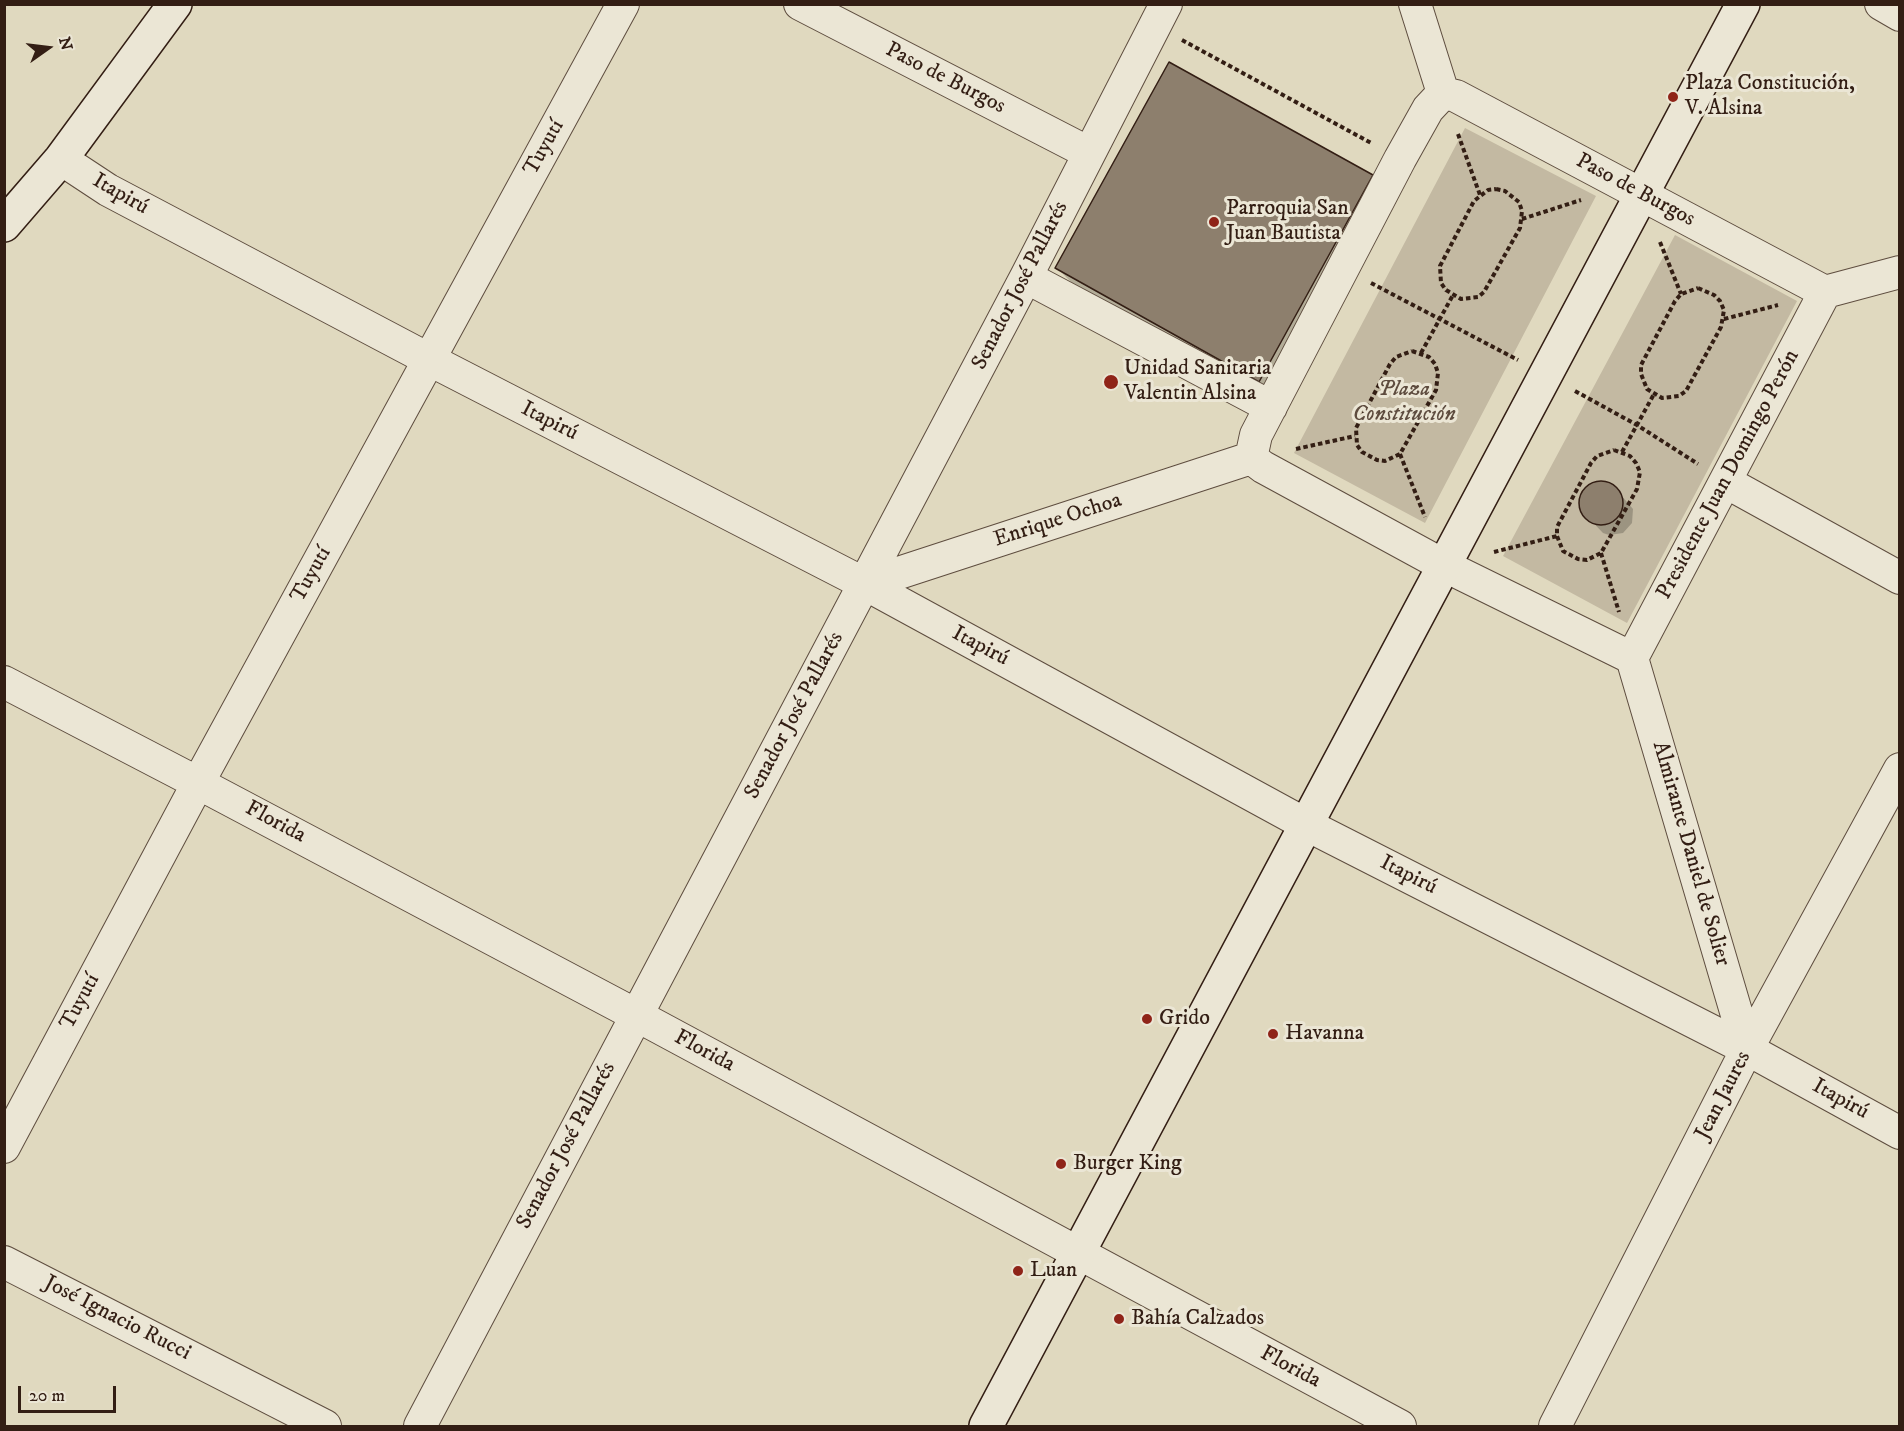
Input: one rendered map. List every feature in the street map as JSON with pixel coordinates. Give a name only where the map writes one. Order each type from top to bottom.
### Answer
[{"type":"street","points":[[4,225],[61,159],[175,4]]},
{"type":"street","name":"Tuyutí","points":[[4,1147],[198,783],[623,4]]},
{"type":"street","name":"Paso de Burgos","points":[[800,4],[1089,153]]},
{"type":"street","points":[[1415,4],[1443,93],[1428,109],[1400,159],[1256,435],[1251,458],[1273,473],[1443,566],[1632,658]]},
{"type":"street","points":[[986,1426],[1545,374],[1634,190],[1743,4]]},
{"type":"street","points":[[1881,4],[1899,15]]},
{"type":"street","name":"Senador José Pallarés","points":[[420,1426],[865,584],[1161,15]]},
{"type":"street","name":"Paso de Burgos","points":[[1443,93],[1456,96],[1825,292]]},
{"type":"street","name":"Itapirú","points":[[61,159],[108,190],[430,360],[865,584],[1307,825],[1748,1049],[1899,1133]]},
{"type":"street","points":[[1825,292],[1899,272]]},
{"type":"street","points":[[1026,277],[1271,407]]},
{"type":"street","name":"Presidente Juan Domingo Perón","points":[[1632,658],[1825,292]]},
{"type":"street","name":"Enrique Ochoa","points":[[865,584],[1251,458]]},
{"type":"street","points":[[1726,482],[1899,578]]},
{"type":"street","name":"Almirante Daniel de Solier","points":[[1632,658],[1748,1049]]},
{"type":"street","name":"Florida","points":[[4,682],[636,1015],[1400,1426]]},
{"type":"street","name":"Jean Jaures","points":[[1555,1426],[1748,1049],[1899,769]]},
{"type":"street","name":"José Ignacio Rucci","points":[[4,1262],[325,1426]]},
{"type":"path","points":[[1161,15],[1400,159]]},
{"type":"path","points":[[1443,93],[1480,195]]},
{"type":"path","points":[[1488,190],[1505,191],[1519,202],[1522,219],[1515,237],[1484,292],[1478,297],[1469,299],[1453,296],[1441,283],[1440,266],[1474,201],[1480,195],[1488,190]]},
{"type":"path","points":[[1522,219],[1634,190]]},
{"type":"path","points":[[1344,268],[1637,425],[1726,482]]},
{"type":"path","points":[[1698,288],[1714,295],[1724,310],[1724,319],[1686,391],[1671,398],[1654,394],[1643,382],[1641,365],[1681,294],[1698,288]]},
{"type":"path","points":[[1724,319],[1825,292]]},
{"type":"path","points":[[1421,353],[1453,296]]},
{"type":"path","points":[[1412,351],[1421,353],[1435,364],[1438,373],[1436,390],[1400,454],[1385,461],[1377,460],[1362,452],[1355,436],[1359,420],[1390,364],[1404,353],[1412,351]]},
{"type":"path","points":[[1622,452],[1654,394]]},
{"type":"path","points":[[1251,458],[1355,436]]},
{"type":"path","points":[[1614,450],[1622,452],[1636,463],[1640,472],[1640,481],[1601,553],[1587,560],[1578,560],[1563,551],[1557,536],[1557,527],[1597,456],[1614,450]]},
{"type":"path","points":[[1400,454],[1443,566],[1557,536]]},
{"type":"path","points":[[1601,553],[1632,658]]},
{"type":"green space","name":"Plaza Constitución","points":[[1465,128],[1596,196],[1425,523],[1294,453]]},
{"type":"green space","points":[[1675,235],[1797,301],[1627,623],[1503,556]]},
{"type":"building","name":"Parroquia San Juan Bautista","points":[[1169,62],[1373,175],[1259,382],[1055,268]]},
{"type":"building","points":[[1601,481],[1610,482],[1617,487],[1622,494],[1622,512],[1617,519],[1610,524],[1601,525],[1592,524],[1585,519],[1580,512],[1579,503],[1580,494],[1585,487],[1592,482]]},
{"type":"place","name":"Plaza Constitución, V. Alsina","points":[[1673,97]]},
{"type":"place","name":"Parroquia San Juan Bautista","points":[[1214,222]]},
{"type":"place","name":"Unidad Sanitaria Valentin Alsina","points":[[1111,382]]},
{"type":"place","name":"Grido","points":[[1147,1019]]},
{"type":"place","name":"Havanna","points":[[1273,1034]]},
{"type":"place","name":"Burger King","points":[[1061,1164]]},
{"type":"place","name":"Luan","points":[[1018,1271]]},
{"type":"place","name":"Bahía Calzados","points":[[1119,1319]]}]
